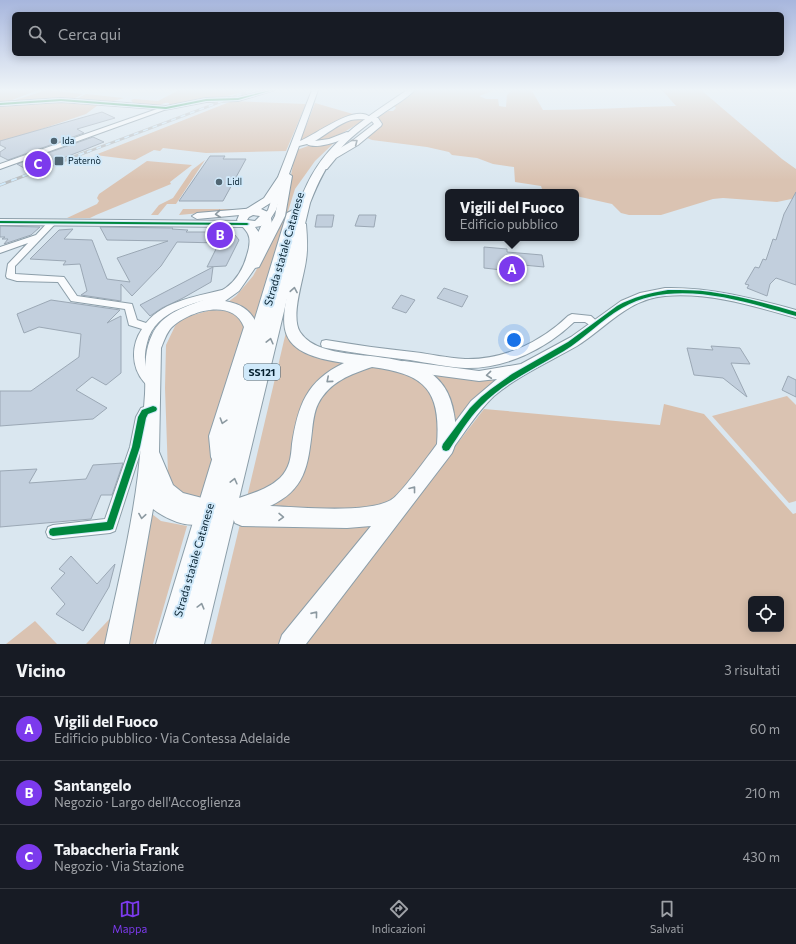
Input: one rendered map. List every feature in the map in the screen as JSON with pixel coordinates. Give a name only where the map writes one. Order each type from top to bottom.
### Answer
[{"type":"main road","points":[[249,218],[268,200],[283,177],[289,158],[297,144],[305,120]]},
{"type":"main road","points":[[297,144],[314,140],[345,120]]},
{"type":"main road","name":"Strada statale Catanese","points":[[169,644],[221,468],[297,198],[315,166],[347,134],[370,120]]},
{"type":"main road","name":"Strada statale Catanese","points":[[191,644],[301,224],[305,203],[319,169],[326,159],[344,140],[370,120]]},
{"type":"main road","points":[[297,144],[323,143],[347,134]]},
{"type":"main road","points":[[117,644],[142,518],[146,490],[153,409],[154,348],[159,334],[172,320],[195,308],[218,299],[234,288],[252,270],[278,220],[286,183],[289,158]]},
{"type":"main road","points":[[264,213],[266,219],[257,224],[249,218],[264,213]]},
{"type":"main road","points":[[234,288],[254,254],[254,235],[249,218]]},
{"type":"main road","points":[[291,644],[446,447],[447,428],[444,403],[432,384],[417,372],[387,364],[323,354],[310,350],[296,340],[292,330],[290,315],[302,251],[301,224]]},
{"type":"main road","points":[[195,308],[222,306],[236,309],[247,316],[251,327],[218,436],[221,468]]},
{"type":"main road","points":[[387,364],[348,368],[333,377],[321,387],[311,401],[306,416],[299,462],[293,477],[280,491],[242,511],[347,518],[377,516],[400,507]]},
{"type":"main road","points":[[146,490],[161,505],[177,512],[198,511],[189,505],[179,502],[168,494],[160,485],[150,450]]},
{"type":"street","points":[[0,163],[124,120]]},
{"type":"street","points":[[0,167],[132,120]]},
{"type":"street","points":[[254,254],[268,224],[266,219],[272,210],[283,177]]},
{"type":"street","points":[[88,222],[190,217],[249,218]]},
{"type":"street","points":[[0,222],[88,222],[249,218]]},
{"type":"street","points":[[53,222],[11,266],[10,273],[12,278],[61,279],[74,299],[129,306],[133,322],[147,327]]},
{"type":"street","points":[[0,250],[38,236]]},
{"type":"street","points":[[153,384],[142,372],[139,353],[141,341],[147,327],[161,315],[186,302],[234,288]]},
{"type":"street","points":[[446,447],[481,400],[498,386],[528,367],[570,344],[625,304],[638,298],[664,293],[694,293],[722,296],[796,314]]},
{"type":"street","points":[[326,344],[456,363],[480,363],[498,360],[545,340],[572,318],[587,319],[596,325]]},
{"type":"street","points":[[387,364],[479,376],[528,367]]},
{"type":"street","points":[[53,532],[110,526],[136,447],[142,417],[145,412],[153,409]]},
{"type":"shaded area","points":[[0,120],[68,120],[21,136],[0,141]]},
{"type":"shaded area","points":[[184,120],[299,120],[286,151],[206,153],[163,148],[160,151],[154,150],[135,160],[95,155]]},
{"type":"shaded area","points":[[308,120],[341,120],[303,140],[301,139]]},
{"type":"shaded area","points":[[348,120],[364,120],[334,138],[311,142]]},
{"type":"shaded area","points":[[378,120],[736,120],[796,169],[796,198],[777,202],[723,198],[713,199],[661,215],[629,215],[621,213],[612,204],[579,197],[579,189],[542,189],[541,186],[515,182],[514,167],[493,164],[477,158],[452,155],[449,152],[427,147],[372,140],[365,137],[382,122]]},
{"type":"shaded area","points":[[336,141],[315,161],[295,189],[254,320],[244,307],[228,302],[236,296],[253,276],[278,230],[283,218],[295,154],[297,150],[308,146]]},
{"type":"shaded area","points":[[205,160],[176,204],[167,204],[158,215],[151,215],[159,205],[173,198],[192,170]]},
{"type":"shaded area","points":[[147,161],[192,165],[170,182],[171,184],[90,218],[67,218],[97,204],[99,201],[97,198],[99,194]]},
{"type":"shaded area","points":[[183,209],[244,209],[179,215]]},
{"type":"shaded area","points":[[211,310],[233,311],[245,323],[245,333],[212,438],[211,467],[200,502],[171,487],[168,474],[165,388],[166,345],[176,324],[186,317]]},
{"type":"shaded area","points":[[286,332],[291,341],[304,352],[312,356],[347,363],[332,371],[292,461],[279,482],[247,497]]},
{"type":"shaded area","points":[[377,367],[400,371],[422,382],[438,402],[438,443],[430,456],[393,499],[378,507],[362,510],[257,510],[281,501],[292,492],[302,471],[312,414],[329,385],[363,368]]},
{"type":"shaded area","points":[[429,373],[489,380],[501,379],[451,432]]},
{"type":"shaded area","points":[[787,396],[796,405],[796,501],[789,503],[712,416]]},
{"type":"shaded area","points":[[664,404],[704,414],[793,514],[796,513],[796,644],[302,644],[484,409],[660,425]]},
{"type":"shaded area","points":[[152,514],[161,521],[187,526],[153,644],[124,644]]},
{"type":"shaded area","points":[[240,524],[378,524],[284,644],[211,644]]},
{"type":"shaded area","points":[[117,611],[110,644],[86,644]]},
{"type":"shaded area","points":[[35,621],[57,644],[6,644]]},
{"type":"building","points":[[74,120],[108,120],[77,129],[84,133],[8,160],[0,156],[0,152],[6,148],[0,145],[0,141]]},
{"type":"building","points":[[93,137],[104,142],[43,166],[24,168],[17,164]]},
{"type":"building","points":[[210,156],[225,156],[223,159],[246,159],[223,201],[179,201]]},
{"type":"building","points":[[796,192],[796,285],[776,278],[770,284],[767,296],[747,288],[749,285],[745,284],[755,267],[759,268],[763,259],[766,260],[773,239],[776,240],[784,214]]},
{"type":"building","points":[[317,215],[334,215],[332,227],[315,227]]},
{"type":"building","points":[[359,215],[376,215],[374,227],[355,226]]},
{"type":"building","points":[[0,226],[40,227],[31,235],[4,244],[8,239],[2,239],[5,237],[0,237]]},
{"type":"building","points":[[100,227],[173,228],[172,229],[188,230],[186,232],[227,232],[235,235],[239,240],[226,266],[207,267],[219,243],[177,242],[161,266],[132,296],[121,284],[121,301],[81,295],[87,291],[80,264],[63,265],[66,261],[30,259],[59,230],[73,229],[64,239],[92,240],[107,279],[130,282],[117,258],[168,241],[107,240]]},
{"type":"building","points":[[484,247],[507,249],[507,252],[542,255],[544,267],[502,263],[502,270],[484,268]]},
{"type":"building","points":[[213,267],[211,282],[150,316],[140,305]]},
{"type":"building","points":[[444,288],[468,296],[462,307],[437,298]]},
{"type":"building","points":[[401,295],[415,300],[406,313],[392,308]]},
{"type":"building","points":[[51,300],[120,310],[107,323],[121,316],[121,373],[106,385],[92,377],[76,390],[107,408],[93,419],[0,426],[0,391],[31,391],[79,357],[81,334],[39,327],[24,333],[17,314]]},
{"type":"building","points":[[711,346],[740,348],[750,364],[731,363],[747,397],[723,378],[694,375],[687,348],[713,350]]},
{"type":"building","points":[[788,376],[796,380],[796,397],[782,390]]},
{"type":"building","points":[[123,463],[112,495],[101,495],[91,519],[0,527],[0,471],[37,469],[29,483],[86,479],[93,465]]},
{"type":"building","points":[[71,556],[97,584],[115,564],[109,587],[83,631],[56,614],[65,604],[51,588],[65,573],[59,569]]},
{"type":"railway","points":[[87,152],[172,120]]},
{"type":"railway","points":[[0,185],[89,151]]},
{"type":"cycle path","points":[[0,222],[247,224]]},
{"type":"cycle path","points":[[446,447],[472,410],[503,383],[570,344],[612,312],[627,303],[647,296],[668,292],[690,292],[733,298],[796,314]]},
{"type":"cycle path","points":[[53,532],[110,526],[136,447],[142,417],[145,412],[153,409]]},
{"type":"place","name":"Ida","points":[[54,141]]},
{"type":"place","name":"Paternò","points":[[59,161]]},
{"type":"place","name":"Tabaccheria Frank","points":[[38,164]]},
{"type":"place","name":"Lidl","points":[[219,182]]},
{"type":"place","name":"Santangelo","points":[[220,235]]},
{"type":"place","name":"Vigili del Fuoco","points":[[512,269]]}]
